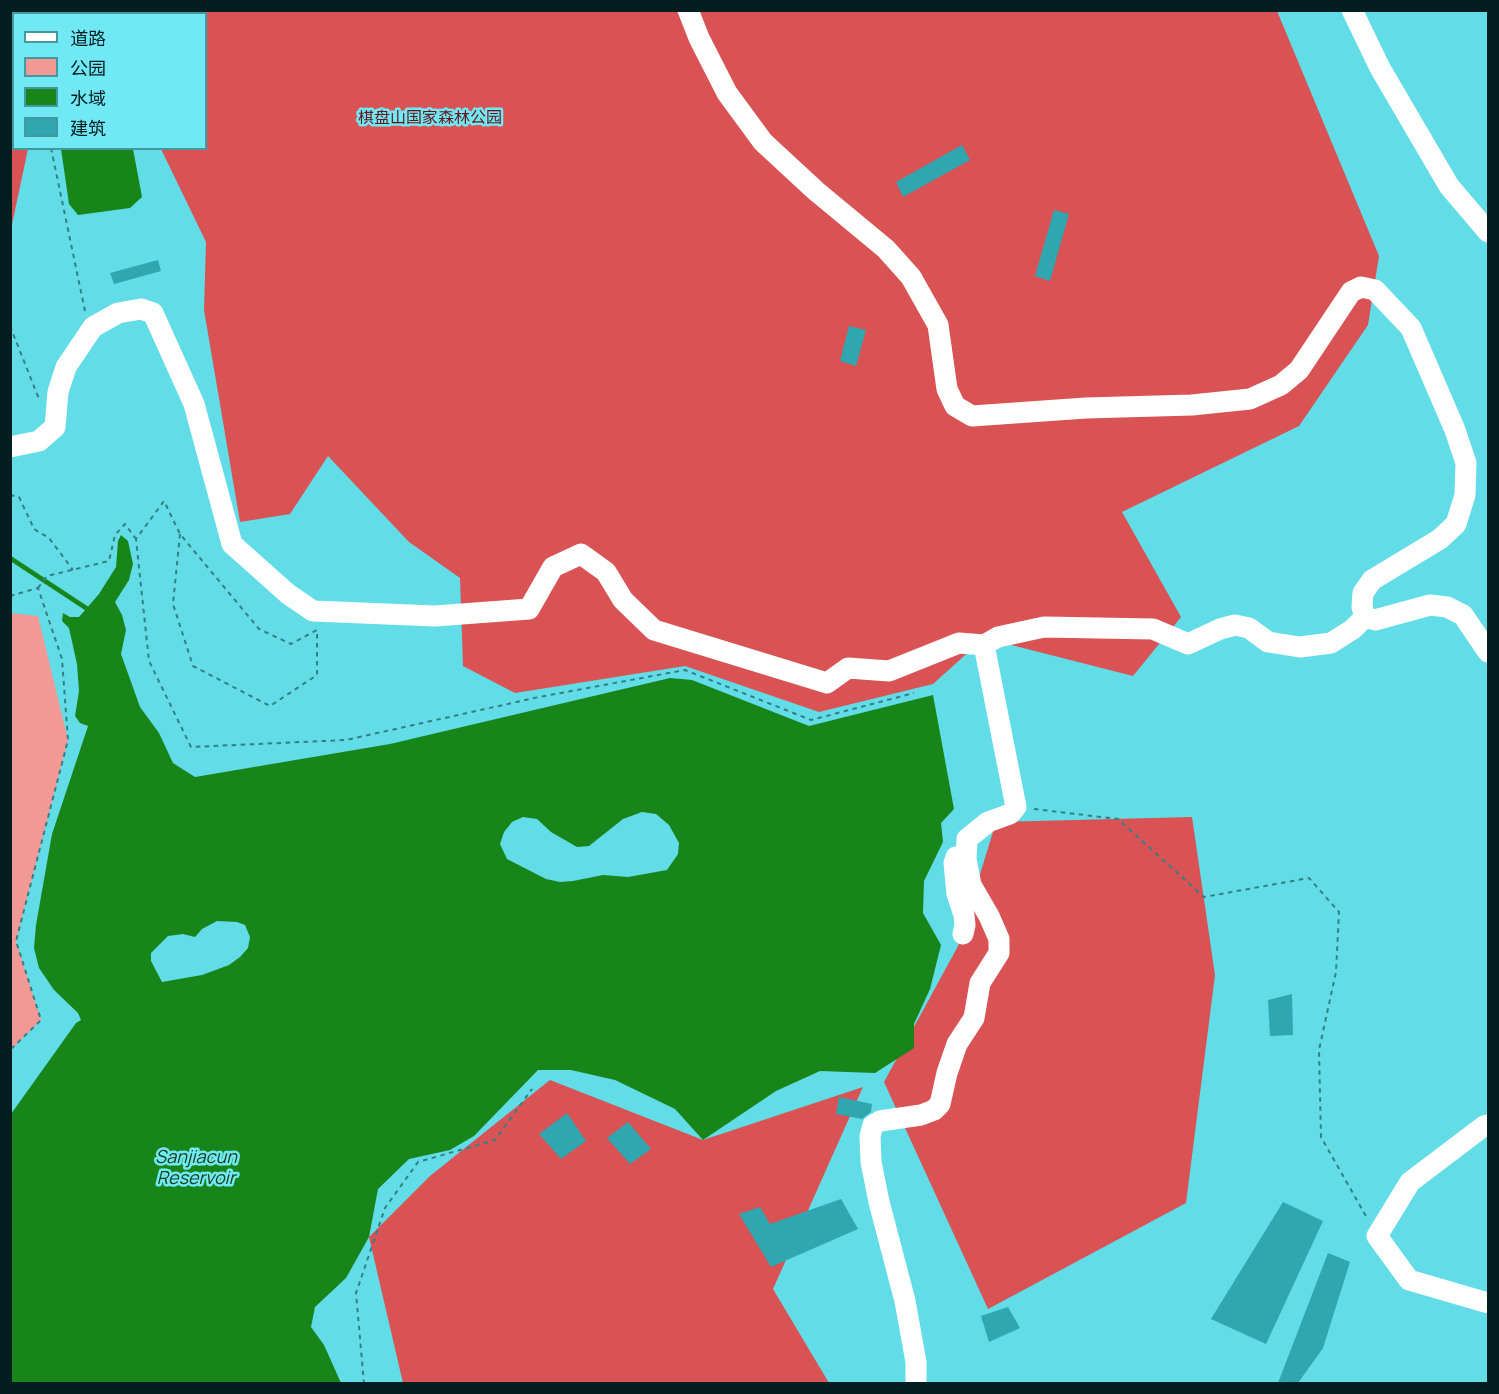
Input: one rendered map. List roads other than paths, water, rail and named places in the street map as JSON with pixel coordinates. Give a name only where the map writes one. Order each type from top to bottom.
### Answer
[{"type":"street","points":[[688,10],[699,38],[727,93],[763,142],[816,191],[886,249],[911,277],[938,325],[947,389],[956,406],[972,416],[1086,408],[1192,405],[1250,399],[1281,385],[1299,370],[1351,292],[1361,287],[1375,290],[1411,328],[1455,430],[1466,463],[1465,495],[1456,524],[1440,539],[1372,580],[1363,593],[1362,607],[1365,617]]},
{"type":"street","points":[[1352,10],[1380,68],[1449,186],[1488,232]]},
{"type":"street","points":[[10,447],[39,441],[55,427],[58,392],[66,367],[93,327],[118,313],[141,309],[153,313],[194,404],[232,544],[288,594],[313,611],[435,616],[529,609],[553,567],[581,554],[606,572],[623,600],[654,630],[827,682],[848,668],[889,672],[959,643],[984,645],[998,637],[1044,627],[1153,629],[1188,644],[1220,629],[1235,625],[1249,628],[1268,642],[1300,647],[1331,643],[1353,629],[1365,617]]},
{"type":"street","points":[[1365,617],[1375,620],[1430,605],[1447,607],[1463,615],[1488,652]]},
{"type":"street","points":[[963,933],[964,915],[957,894],[954,863],[960,848],[967,839],[988,822],[1010,814],[1016,807],[984,645]]},
{"type":"street","points":[[916,1383],[916,1362],[905,1301],[879,1202],[871,1162],[870,1136],[873,1125],[880,1121],[921,1115],[934,1110],[940,1104],[947,1072],[957,1044],[974,1018],[980,983],[999,953],[999,939],[971,885],[966,860],[967,839]]},
{"type":"street","points":[[1488,1125],[1410,1182],[1377,1236],[1409,1280],[1488,1303]]},
{"type":"water","points":[[95,10],[96,12],[12,14],[11,11]]},
{"type":"water","points":[[61,150],[133,150],[142,197],[130,208],[78,215],[69,204]]},
{"type":"water","name":"Sanjiacun Reservoir","points":[[121,535],[128,541],[133,564],[129,580],[115,602],[126,630],[121,654],[140,707],[159,733],[173,763],[195,777],[390,744],[670,678],[692,680],[809,726],[933,695],[954,809],[941,823],[943,842],[924,881],[923,913],[941,945],[930,989],[914,1024],[914,1048],[875,1073],[820,1071],[776,1091],[703,1140],[675,1109],[615,1080],[571,1070],[538,1070],[474,1136],[450,1150],[409,1159],[378,1189],[369,1237],[346,1278],[315,1307],[311,1327],[324,1345],[341,1383],[11,1383],[11,1114],[76,1023],[81,1020],[78,1013],[54,990],[39,968],[34,948],[52,834],[88,726],[80,723],[75,716],[79,691],[77,664],[69,628],[62,621],[63,613],[70,617],[79,617],[99,594],[116,567],[118,541]],"holes":[[[642,812],[656,814],[669,825],[679,843],[678,854],[667,870],[628,877],[603,875],[560,882],[546,879],[507,859],[500,844],[504,832],[512,822],[523,817],[537,819],[551,832],[577,847],[589,846],[623,819]],[[217,921],[237,922],[245,925],[250,937],[248,948],[240,957],[229,965],[202,975],[162,982],[151,961],[151,953],[168,936],[183,934],[195,937],[202,929]]]},
{"type":"waterway","points":[[10,558],[86,608]]},
{"type":"park label","name":"棋盘山国家森林公园","points":[[430,119]]}]
